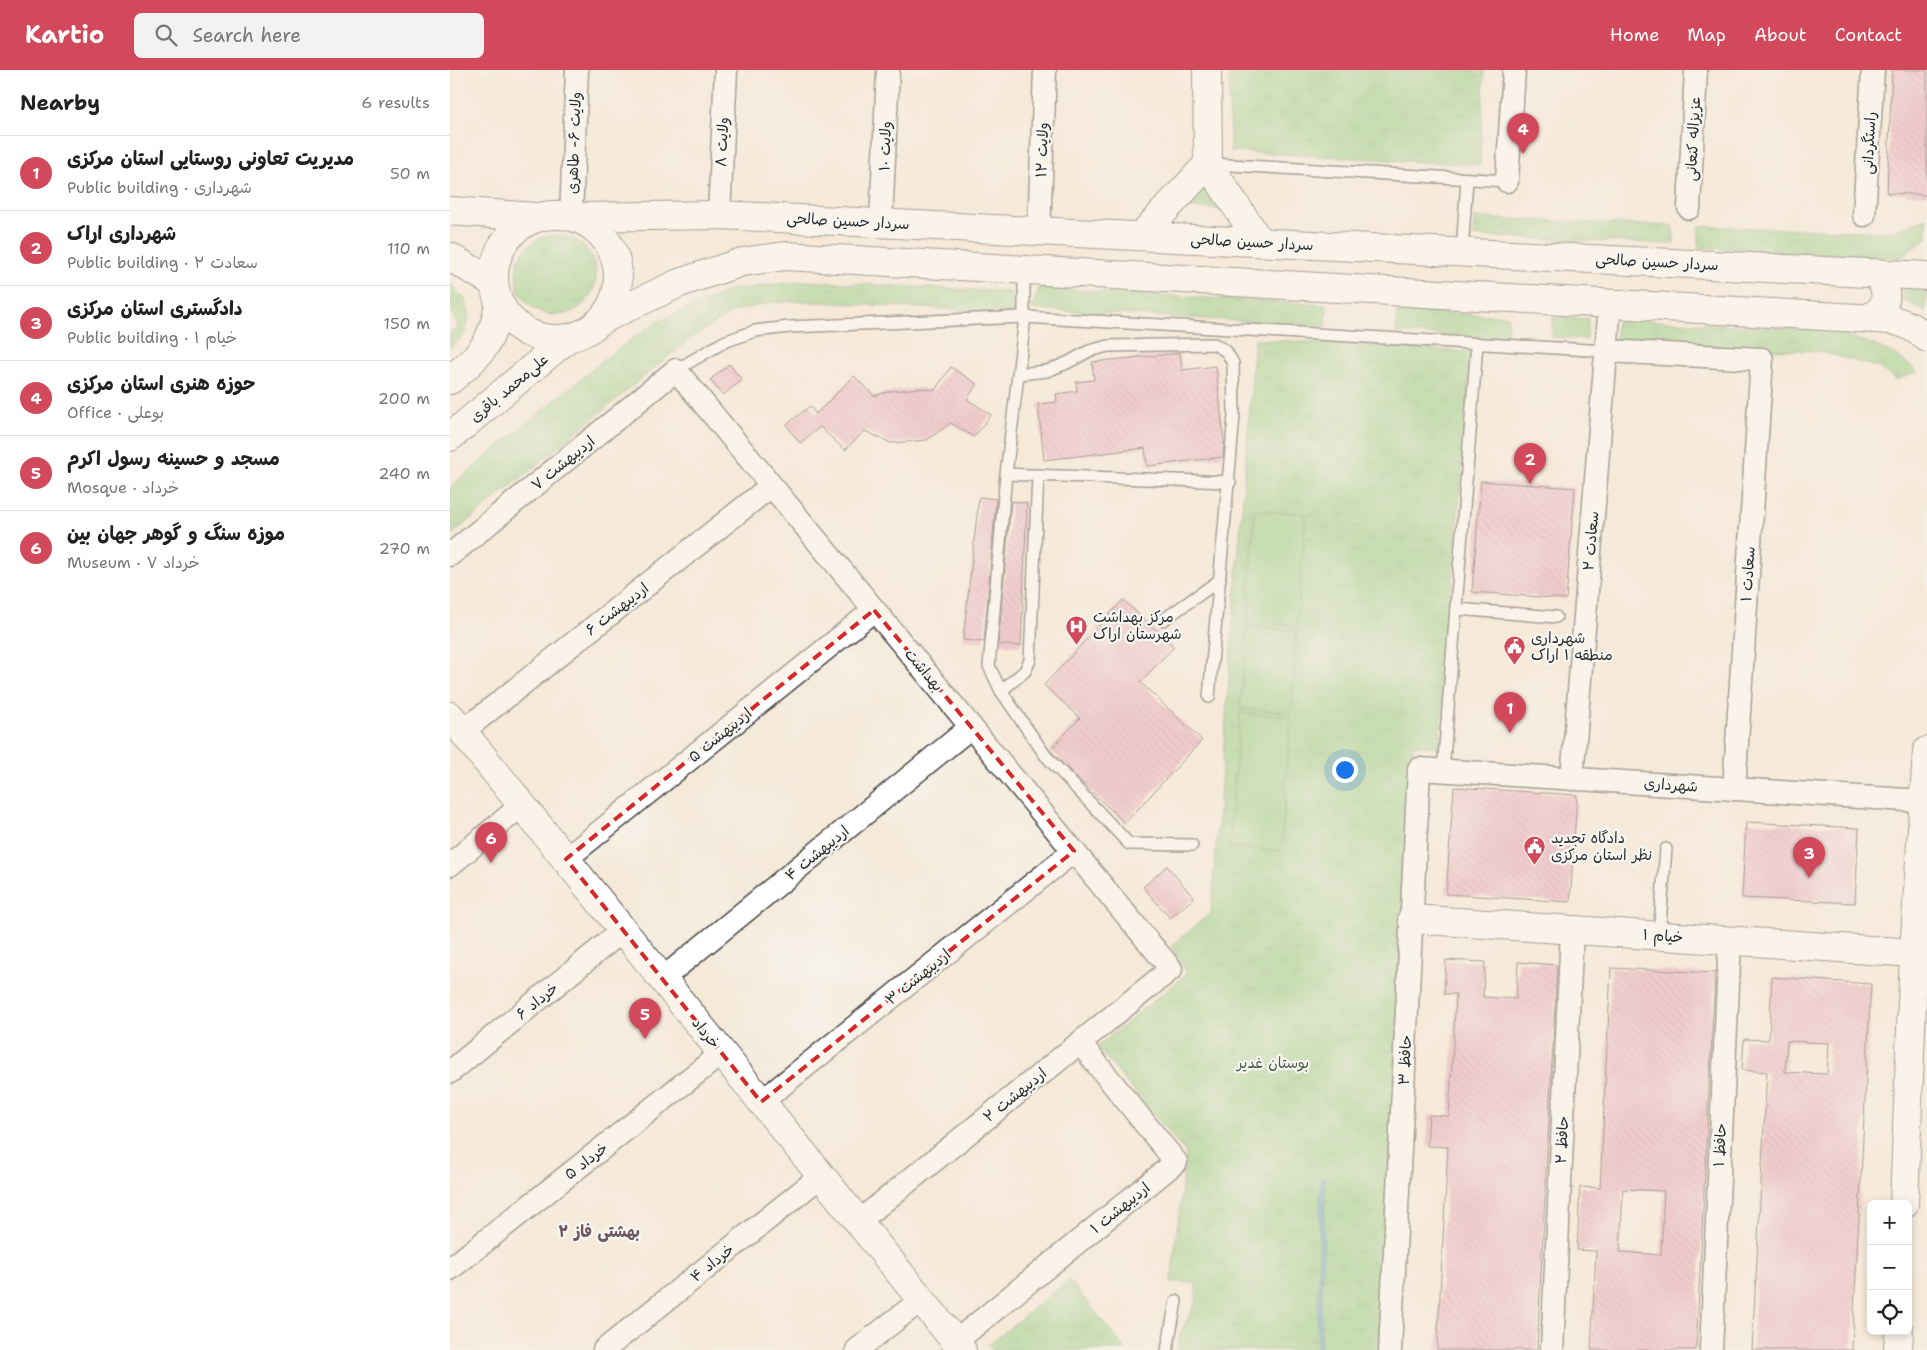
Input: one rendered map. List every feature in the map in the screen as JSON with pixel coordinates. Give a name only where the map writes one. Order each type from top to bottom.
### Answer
[{"type":"main road","points":[[1206,70],[1208,164],[1260,242]]},
{"type":"main road","points":[[1141,236],[1208,164]]},
{"type":"main road","points":[[450,211],[536,218]]},
{"type":"main road","points":[[450,380],[476,359],[492,333],[497,319],[495,266],[500,250],[509,236],[521,225],[536,218],[554,214],[574,216],[595,227],[609,242],[617,261],[619,282],[614,302],[603,319]]},
{"type":"main road","name":"سردار حسین صالحی","points":[[574,216],[719,215],[1927,276]]},
{"type":"main road","points":[[450,257],[496,293],[511,320],[527,332],[547,339],[568,338],[587,332],[603,319],[679,283],[742,262],[785,256],[1868,318],[1906,323],[1916,328],[1927,338]]},
{"type":"main road","points":[[1868,318],[1881,310],[1886,297],[1884,284],[1876,273]]},
{"type":"main road","name":"علی‌محمد باقری","points":[[450,437],[568,338]]},
{"type":"main road","name":"خرداد","points":[[456,724],[958,1346]]},
{"type":"main road","points":[[1904,1200],[1914,952],[1927,752]]},
{"type":"main road","name":"خیام ۱","points":[[1412,919],[1914,952]]},
{"type":"main road","points":[[1898,1350],[1899,1335]]},
{"type":"street","name":"ولایت ۶- طاهری","points":[[574,216],[577,70]]},
{"type":"street","name":"ولایت ۸","points":[[719,215],[726,70]]},
{"type":"street","name":"ولایت ۱۰","points":[[881,223],[888,70]]},
{"type":"street","name":"ولایت ۱۲","points":[[1039,231],[1045,70]]},
{"type":"street","points":[[1507,181],[1514,70]]},
{"type":"street","name":"عزیزاله کنعانی","points":[[1689,208],[1696,70]]},
{"type":"street","name":"راستگردانی","points":[[1864,215],[1873,70]]},
{"type":"street","name":"سعادت ۲","points":[[1572,779],[1610,303]]},
{"type":"street","name":"سعادت ۱","points":[[1606,351],[1762,359],[1734,789]]},
{"type":"street","name":"بهداشت","points":[[676,370],[1171,969]]},
{"type":"street","name":"اردیبهشت ۷","points":[[450,555],[676,370]]},
{"type":"street","name":"اردیبهشت ۶","points":[[456,724],[771,486]]},
{"type":"street","name":"اردیبهشت ۵","points":[[566,859],[874,610]]},
{"type":"street","name":"اردیبهشت ۴","points":[[662,979],[971,727]]},
{"type":"street","name":"شهرداری","points":[[1419,769],[1923,801]]},
{"type":"street","name":"حافظ ۳","points":[[1390,1350],[1419,769]]},
{"type":"street","points":[[450,866],[522,805]]},
{"type":"street","name":"اردیبهشت ۳","points":[[761,1102],[1074,852]]},
{"type":"street","name":"خرداد ۶","points":[[450,1072],[623,930]]},
{"type":"street","name":"حافظ ۲","points":[[1552,1350],[1572,930]]},
{"type":"street","name":"حافظ ۱","points":[[1710,1350],[1730,940]]},
{"type":"street","name":"اردیبهشت ۲","points":[[858,1222],[1171,969]]},
{"type":"street","name":"خرداد ۵","points":[[450,1268],[722,1053]]},
{"type":"street","name":"اردیبهشت ۱","points":[[958,1346],[1176,1162],[1088,1053]]},
{"type":"street","name":"خرداد ۴","points":[[604,1350],[821,1176]]},
{"type":"street","points":[[857,1350],[921,1300]]},
{"type":"lane","points":[[1208,164],[1507,181]]},
{"type":"lane","points":[[1462,252],[1467,179]]},
{"type":"lane","points":[[1024,270],[1024,317],[1019,374],[1006,474],[989,666],[1001,691],[1046,755],[1130,844],[1192,845]]},
{"type":"lane","points":[[676,370],[724,342],[755,331],[790,327],[1024,317],[1606,351]]},
{"type":"lane","points":[[1019,374],[1047,371],[1089,351],[1108,346],[1214,344],[1226,351],[1233,363],[1234,416],[1230,482],[1209,697]]},
{"type":"lane","points":[[1443,771],[1477,344]]},
{"type":"lane","points":[[1006,474],[1230,482]]},
{"type":"lane","points":[[1001,691],[1025,671],[1030,660],[1038,475]]},
{"type":"lane","points":[[1162,620],[1220,580]]},
{"type":"lane","points":[[1456,609],[1556,617]]},
{"type":"lane","points":[[1660,936],[1666,850]]},
{"type":"lane","points":[[1167,1350],[1176,1301]]},
{"type":"highlighted area","points":[[874,610],[1074,851],[761,1102],[566,859]]},
{"type":"green space","points":[[1229,70],[1484,70],[1480,165],[1230,151]]},
{"type":"green space","points":[[1206,180],[1226,209],[1186,208]]},
{"type":"green space","points":[[1474,218],[1674,226],[1674,244],[1473,236]]},
{"type":"green space","points":[[1927,218],[1927,238],[1900,258],[1698,247],[1699,226],[1892,232]]},
{"type":"green space","points":[[556,235],[571,238],[584,247],[593,260],[596,275],[593,290],[584,303],[571,312],[556,315],[541,312],[528,303],[519,290],[516,275],[519,260],[528,247],[541,238]]},
{"type":"green space","points":[[804,281],[1011,292],[1014,313],[798,301],[768,303],[733,312],[691,338],[450,536],[450,487],[605,359],[653,324],[730,290]]},
{"type":"green space","points":[[450,284],[465,299],[469,313],[466,332],[450,349],[450,333],[458,326],[450,308]]},
{"type":"green space","points":[[1904,284],[1927,287],[1925,311],[1903,300]]},
{"type":"green space","points":[[1039,288],[1327,305],[1326,326],[1032,309]]},
{"type":"green space","points":[[1397,311],[1508,316],[1507,338],[1396,333]]},
{"type":"green space","points":[[1553,318],[1588,319],[1587,339],[1552,337]]},
{"type":"green space","points":[[1617,319],[1820,330],[1859,340],[1884,349],[1907,363],[1917,372],[1896,380],[1878,367],[1818,351],[1615,344]]},
{"type":"green space","name":"بوستان غدیر","points":[[1255,339],[1471,352],[1439,747],[1413,745],[1380,1350],[1177,1350],[1180,1334],[1196,1302],[1196,1282],[1171,1282],[1186,1153],[1097,1047],[1187,974],[1171,946],[1211,913]]},
{"type":"green space","points":[[1255,510],[1306,514],[1297,625],[1247,622]]},
{"type":"green space","points":[[1247,627],[1297,630],[1291,712],[1240,709]]},
{"type":"green space","points":[[1240,713],[1291,717],[1281,851],[1229,847]]},
{"type":"green space","points":[[1069,1280],[1126,1350],[992,1350],[988,1345]]},
{"type":"water","points":[[1321,1178],[1325,1178],[1320,1350],[1317,1350]]},
{"type":"building","points":[[1892,70],[1927,70],[1927,195],[1887,193]]},
{"type":"building","points":[[1180,353],[1182,370],[1216,366],[1224,441],[1223,457],[1147,466],[1145,448],[1044,460],[1038,404],[1057,402],[1056,394],[1077,391],[1076,382],[1094,380],[1092,362]]},
{"type":"building","points":[[729,364],[742,380],[723,395],[710,380]]},
{"type":"building","points":[[951,367],[977,384],[967,399],[991,415],[974,437],[951,423],[927,440],[891,443],[865,431],[845,450],[820,427],[800,443],[786,425],[810,406],[816,414],[854,376],[874,396],[891,391],[918,388],[935,390]]},
{"type":"building","points":[[1481,481],[1575,488],[1566,599],[1472,592]]},
{"type":"building","points":[[979,497],[996,499],[984,642],[963,640]]},
{"type":"building","points":[[1011,501],[1027,503],[1021,646],[998,644]]},
{"type":"building","points":[[1123,600],[1174,647],[1140,682],[1202,740],[1125,823],[1050,750],[1080,718],[1044,685]]},
{"type":"building","points":[[1454,787],[1577,795],[1570,902],[1446,894]]},
{"type":"building","points":[[1746,822],[1859,828],[1855,903],[1742,898]]},
{"type":"building","points":[[1167,866],[1194,898],[1170,918],[1143,887]]},
{"type":"building","points":[[1446,960],[1485,962],[1483,997],[1516,999],[1518,962],[1557,965],[1537,1350],[1437,1350],[1448,1147],[1427,1146],[1429,1115],[1449,1116],[1456,994],[1444,994]]},
{"type":"building","points":[[1611,968],[1715,973],[1696,1350],[1591,1350],[1596,1251],[1577,1250],[1580,1187],[1600,1188]],"holes":[[[1623,1189],[1664,1191],[1661,1255],[1620,1252]]]},
{"type":"building","points":[[1772,977],[1871,984],[1852,1350],[1752,1350],[1767,1072],[1742,1070],[1744,1039],[1769,1040]],"holes":[[[1787,1041],[1829,1043],[1827,1074],[1785,1072]]]},
{"type":"place","name":"حوزه هنری استان مرکزی","points":[[1523,154]]},
{"type":"place","name":"شهرداری اراک","points":[[1530,484]]},
{"type":"place","name":"مرکز بهداشت شهرستان اراک","points":[[1077,645]]},
{"type":"place","name":"شهرداری منطقه ۱ اراک","points":[[1515,666]]},
{"type":"place","name":"مدیریت تعاونی روستایی استان مرکزی","points":[[1510,733]]},
{"type":"place","name":"موزه سنگ و گوهر جهان بین","points":[[491,863]]},
{"type":"place","name":"دادگاه تجدید نظر استان مرکزی","points":[[1535,866]]},
{"type":"place","name":"دادگستری استان مرکزی","points":[[1809,878]]},
{"type":"place","name":"مسجد و حسینه رسول اکرم","points":[[645,1039]]},
{"type":"district","name":"بهشتی فاز ۲","points":[[599,1231]]}]
